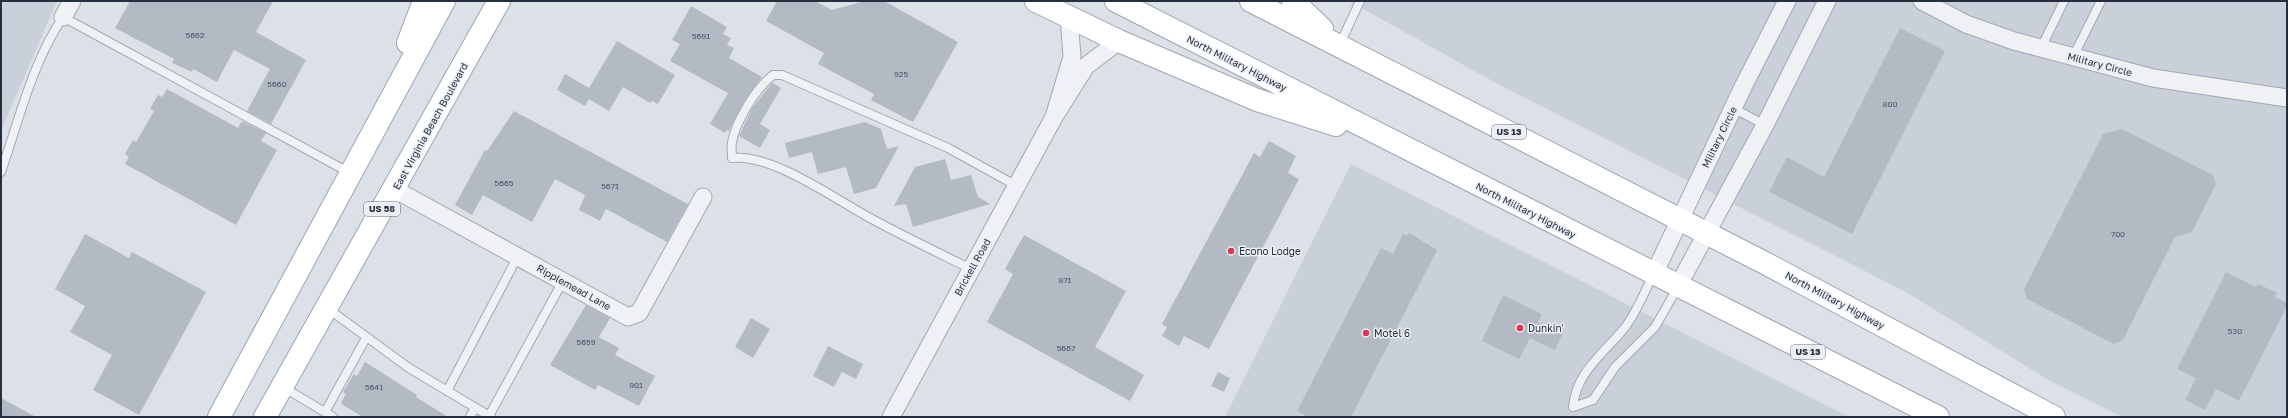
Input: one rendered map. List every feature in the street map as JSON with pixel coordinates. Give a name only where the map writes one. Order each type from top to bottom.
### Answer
[{"type":"main road","points":[[390,98],[424,1]]},
{"type":"main road","points":[[219,417],[390,98],[444,1]]},
{"type":"main road","name":"East Virginia Beach Boulevard","points":[[265,417],[499,1]]},
{"type":"main road","points":[[1036,1],[1119,41],[1257,100],[1396,144]]},
{"type":"main road","name":"North Military Highway","points":[[1116,1],[1938,417]]},
{"type":"main road","name":"North Military Highway","points":[[1251,1],[1340,44],[1707,233],[2054,417]]},
{"type":"main road","points":[[1293,1],[1340,44]]},
{"type":"street","points":[[63,17],[72,1]]},
{"type":"street","name":"Military Circle","points":[[1654,274],[1733,108],[1787,1]]},
{"type":"street","points":[[1678,286],[1765,125],[1827,1]]},
{"type":"street","points":[[1818,20],[1837,1]]},
{"type":"street","name":"Military Circle","points":[[1922,1],[1966,24],[2073,57],[2153,78],[2287,98]]},
{"type":"street","name":"Brickell Road","points":[[1054,117],[1072,57],[1069,17]]},
{"type":"street","name":"Brickell Road","points":[[891,417],[1054,117],[1086,66],[1119,41]]},
{"type":"street","name":"Ripplemead Lane","points":[[394,189],[628,317],[639,313],[704,197]]},
{"type":"lane","points":[[1340,44],[1360,1]]},
{"type":"lane","points":[[2041,48],[2064,1]]},
{"type":"lane","points":[[2073,57],[2101,1]]},
{"type":"lane","points":[[1,172],[39,62],[52,33],[63,17],[350,173]]},
{"type":"lane","points":[[971,269],[872,218],[784,170],[762,160],[744,156],[732,158],[731,143],[738,123],[766,80],[773,75],[782,75],[948,148],[1017,186]]},
{"type":"lane","points":[[1733,108],[1765,125]]},
{"type":"lane","points":[[447,391],[518,256]]},
{"type":"lane","points":[[1654,274],[1626,326],[1591,365],[1574,392],[1574,407],[1593,400],[1615,368],[1655,327],[1678,286]]},
{"type":"lane","points":[[326,308],[366,338],[447,391],[490,416],[563,281]]},
{"type":"lane","points":[[324,412],[366,338]]},
{"type":"lane","points":[[282,386],[333,417]]},
{"type":"lane","points":[[470,417],[475,408]]},
{"type":"shaded area","points":[[1,1],[57,1],[1,131]]},
{"type":"shaded area","points":[[1349,1],[2287,1],[2287,417],[2122,417],[2050,381],[1906,292],[1496,83]]},
{"type":"shaded area","points":[[1351,164],[1849,417],[1225,417]]},
{"type":"building","points":[[130,1],[273,1],[256,32],[306,60],[271,124],[247,111],[270,69],[234,50],[217,82],[193,69],[192,72],[172,63],[174,59],[115,28]]},
{"type":"building","points":[[777,1],[815,1],[832,10],[865,1],[884,1],[958,42],[913,122],[871,100],[874,94],[818,64],[824,53],[766,21]]},
{"type":"building","points":[[691,6],[727,27],[723,34],[731,38],[727,45],[734,48],[729,58],[762,77],[743,103],[729,131],[727,130],[725,133],[710,124],[728,93],[670,61],[680,44],[672,40]]},
{"type":"building","points":[[1900,28],[1945,51],[1852,234],[1769,192],[1787,157],[1824,177]]},
{"type":"building","points":[[617,41],[675,75],[658,104],[652,101],[650,103],[623,87],[609,111],[589,99],[585,106],[557,90],[565,74],[589,88]]},
{"type":"building","points":[[772,83],[781,88],[760,124],[770,130],[760,148],[739,136],[752,108]]},
{"type":"building","points":[[167,89],[238,128],[242,121],[266,133],[261,141],[277,150],[236,225],[125,164],[129,157],[125,154],[133,140],[136,142],[154,111],[150,109],[158,95],[162,97]]},
{"type":"building","points":[[514,111],[688,204],[667,242],[606,209],[600,221],[579,210],[585,195],[555,179],[532,222],[483,195],[472,215],[455,205],[485,150],[487,151]]},
{"type":"building","points":[[865,122],[881,129],[887,149],[899,146],[876,188],[854,194],[846,167],[818,174],[812,152],[789,158],[785,143]]},
{"type":"building","points":[[2122,129],[2213,175],[2216,184],[2192,232],[2175,237],[2123,340],[2114,344],[2027,299],[2024,289],[2103,134]]},
{"type":"building","name":"Econo Lodge","points":[[1269,141],[1296,156],[1288,173],[1299,179],[1209,349],[1184,336],[1179,346],[1162,336],[1167,327],[1162,324],[1254,153],[1260,157]]},
{"type":"building","points":[[945,159],[951,180],[971,175],[978,197],[990,204],[913,227],[906,204],[894,206],[915,167]]},
{"type":"building","name":"Motel 6","points":[[1409,233],[1437,250],[1351,417],[1308,417],[1297,411],[1381,248],[1393,254],[1403,234],[1407,236]]},
{"type":"building","points":[[85,234],[129,258],[132,252],[206,292],[139,415],[93,390],[112,355],[70,332],[85,306],[55,289]]},
{"type":"building","points":[[1024,235],[1126,291],[1095,347],[1144,375],[1130,401],[987,322],[1013,274],[1005,269]]},
{"type":"building","points":[[2226,272],[2256,287],[2258,284],[2277,293],[2275,297],[2287,303],[2287,306],[2239,401],[2216,389],[2205,410],[2185,400],[2196,378],[2177,369]]},
{"type":"building","name":"Dunkin'","points":[[1503,295],[1542,314],[1538,322],[1563,333],[1555,350],[1530,338],[1519,359],[1482,341]]},
{"type":"building","points":[[586,305],[610,318],[599,337],[619,348],[615,355],[655,376],[639,406],[598,385],[595,390],[550,365]]},
{"type":"building","points":[[751,318],[770,329],[753,358],[735,347]]},
{"type":"building","points":[[828,346],[863,364],[856,379],[842,372],[834,387],[813,376]]},
{"type":"building","points":[[365,362],[417,395],[416,397],[448,417],[363,417],[343,405],[341,403],[346,394],[343,392],[354,374],[357,376]]},
{"type":"building","points":[[1218,372],[1230,378],[1224,392],[1211,386]]},
{"type":"building","points":[[1,398],[36,417],[1,417]]},
{"type":"place","name":"Econo Lodge","points":[[1231,251]]},
{"type":"place","name":"Dunkin'","points":[[1520,328]]},
{"type":"place","name":"Motel 6","points":[[1366,333]]}]
